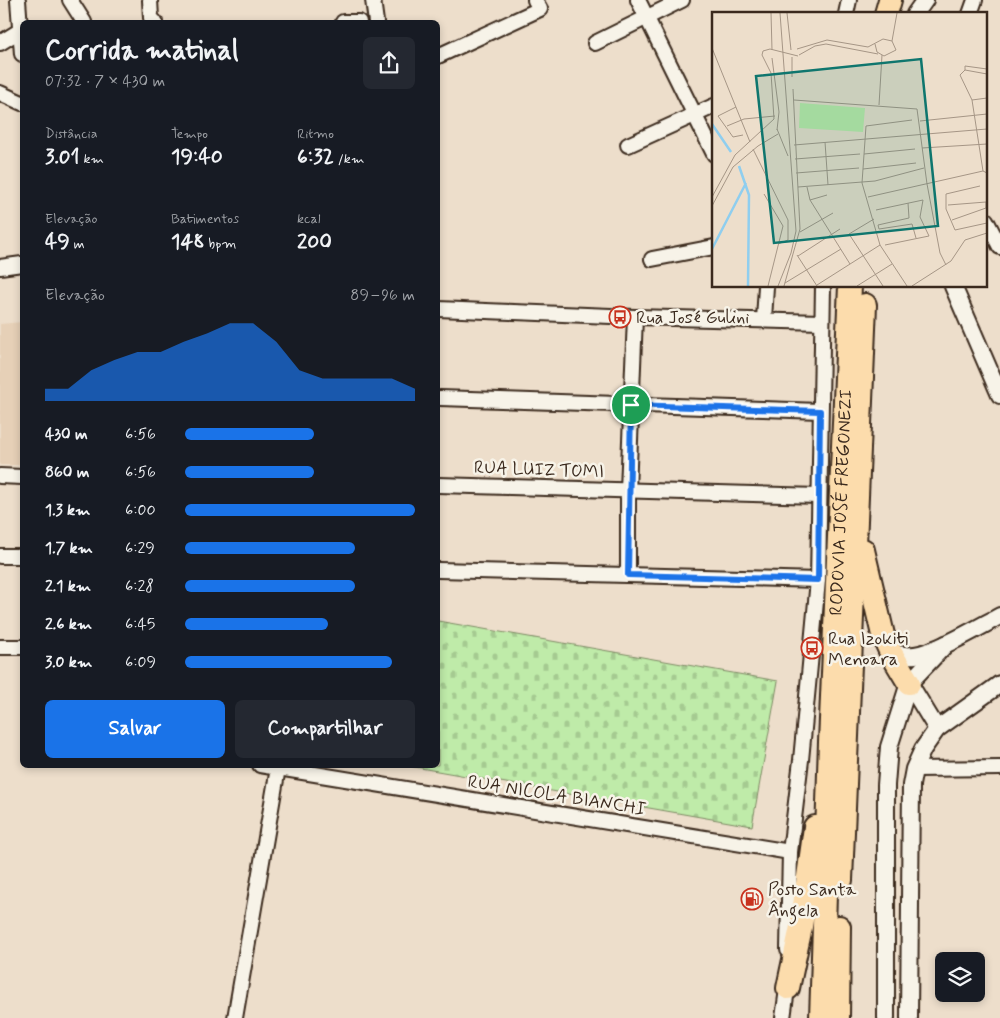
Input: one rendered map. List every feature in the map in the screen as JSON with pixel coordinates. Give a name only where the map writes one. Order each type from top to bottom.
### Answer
[{"type":"highway","name":"RODOVIA JOSÉ FREGONEZI","points":[[821,1018],[830,742],[850,288]]},
{"type":"highway","name":"RODOVIA JOSÉ FREGONEZI","points":[[838,1018],[840,916],[865,288]]},
{"type":"highway","points":[[857,485],[863,556],[883,635],[909,684]]},
{"type":"highway","points":[[788,988],[801,928],[807,877],[830,742]]},
{"type":"street","points":[[18,0],[21,20]]},
{"type":"street","points":[[70,0],[83,20]]},
{"type":"street","points":[[150,0],[154,20]]},
{"type":"street","points":[[373,0],[376,20]]},
{"type":"street","points":[[638,0],[712,150]]},
{"type":"street","points":[[595,43],[682,0]]},
{"type":"street","points":[[916,12],[925,0]]},
{"type":"street","points":[[971,12],[975,0]]},
{"type":"street","points":[[440,55],[538,4]]},
{"type":"street","points":[[0,43],[20,31]]},
{"type":"street","points":[[0,93],[20,102]]},
{"type":"street","points":[[628,145],[712,107]]},
{"type":"street","points":[[988,224],[1000,247]]},
{"type":"street","points":[[652,259],[712,247]]},
{"type":"street","points":[[0,267],[20,264]]},
{"type":"street","points":[[764,320],[766,288]]},
{"type":"street","points":[[783,1018],[788,988],[790,852],[801,760],[818,580],[823,288]]},
{"type":"street","points":[[954,288],[1000,395]]},
{"type":"street","points":[[440,309],[822,322]]},
{"type":"street","points":[[628,575],[628,490],[635,317]]},
{"type":"street","points":[[440,398],[820,411]]},
{"type":"street","points":[[0,476],[20,477]]},
{"type":"street","name":"RUA LUIZ TOMI","points":[[440,485],[819,496]]},
{"type":"street","points":[[0,556],[20,556]]},
{"type":"street","points":[[440,570],[818,580]]},
{"type":"street","points":[[891,653],[913,656],[946,644],[1000,616]]},
{"type":"street","points":[[886,1018],[886,767],[889,748],[909,684],[946,644]]},
{"type":"street","points":[[0,647],[20,647]]},
{"type":"street","points":[[909,684],[937,729]]},
{"type":"street","points":[[908,1018],[911,785],[914,769],[923,749],[937,729],[1000,684]]},
{"type":"street","points":[[235,1018],[278,768]]},
{"type":"street","name":"RUA NICOLA BIANCHI","points":[[278,768],[790,852]]},
{"type":"street","points":[[914,769],[1000,768]]},
{"type":"shaded area","points":[[20,322],[20,465],[0,465],[0,324]]},
{"type":"green space","points":[[440,621],[778,681],[752,826],[420,768],[440,768]]},
{"type":"place","name":"Rua José Gulini","points":[[620,317]]},
{"type":"place","name":"Rua Izokiti Menoara","points":[[812,648]]},
{"type":"place","name":"Posto Santa Ângela","points":[[752,899]]},
{"type":"route","points":[[631,405],[820,411],[818,580],[628,575],[631,405]]}]
